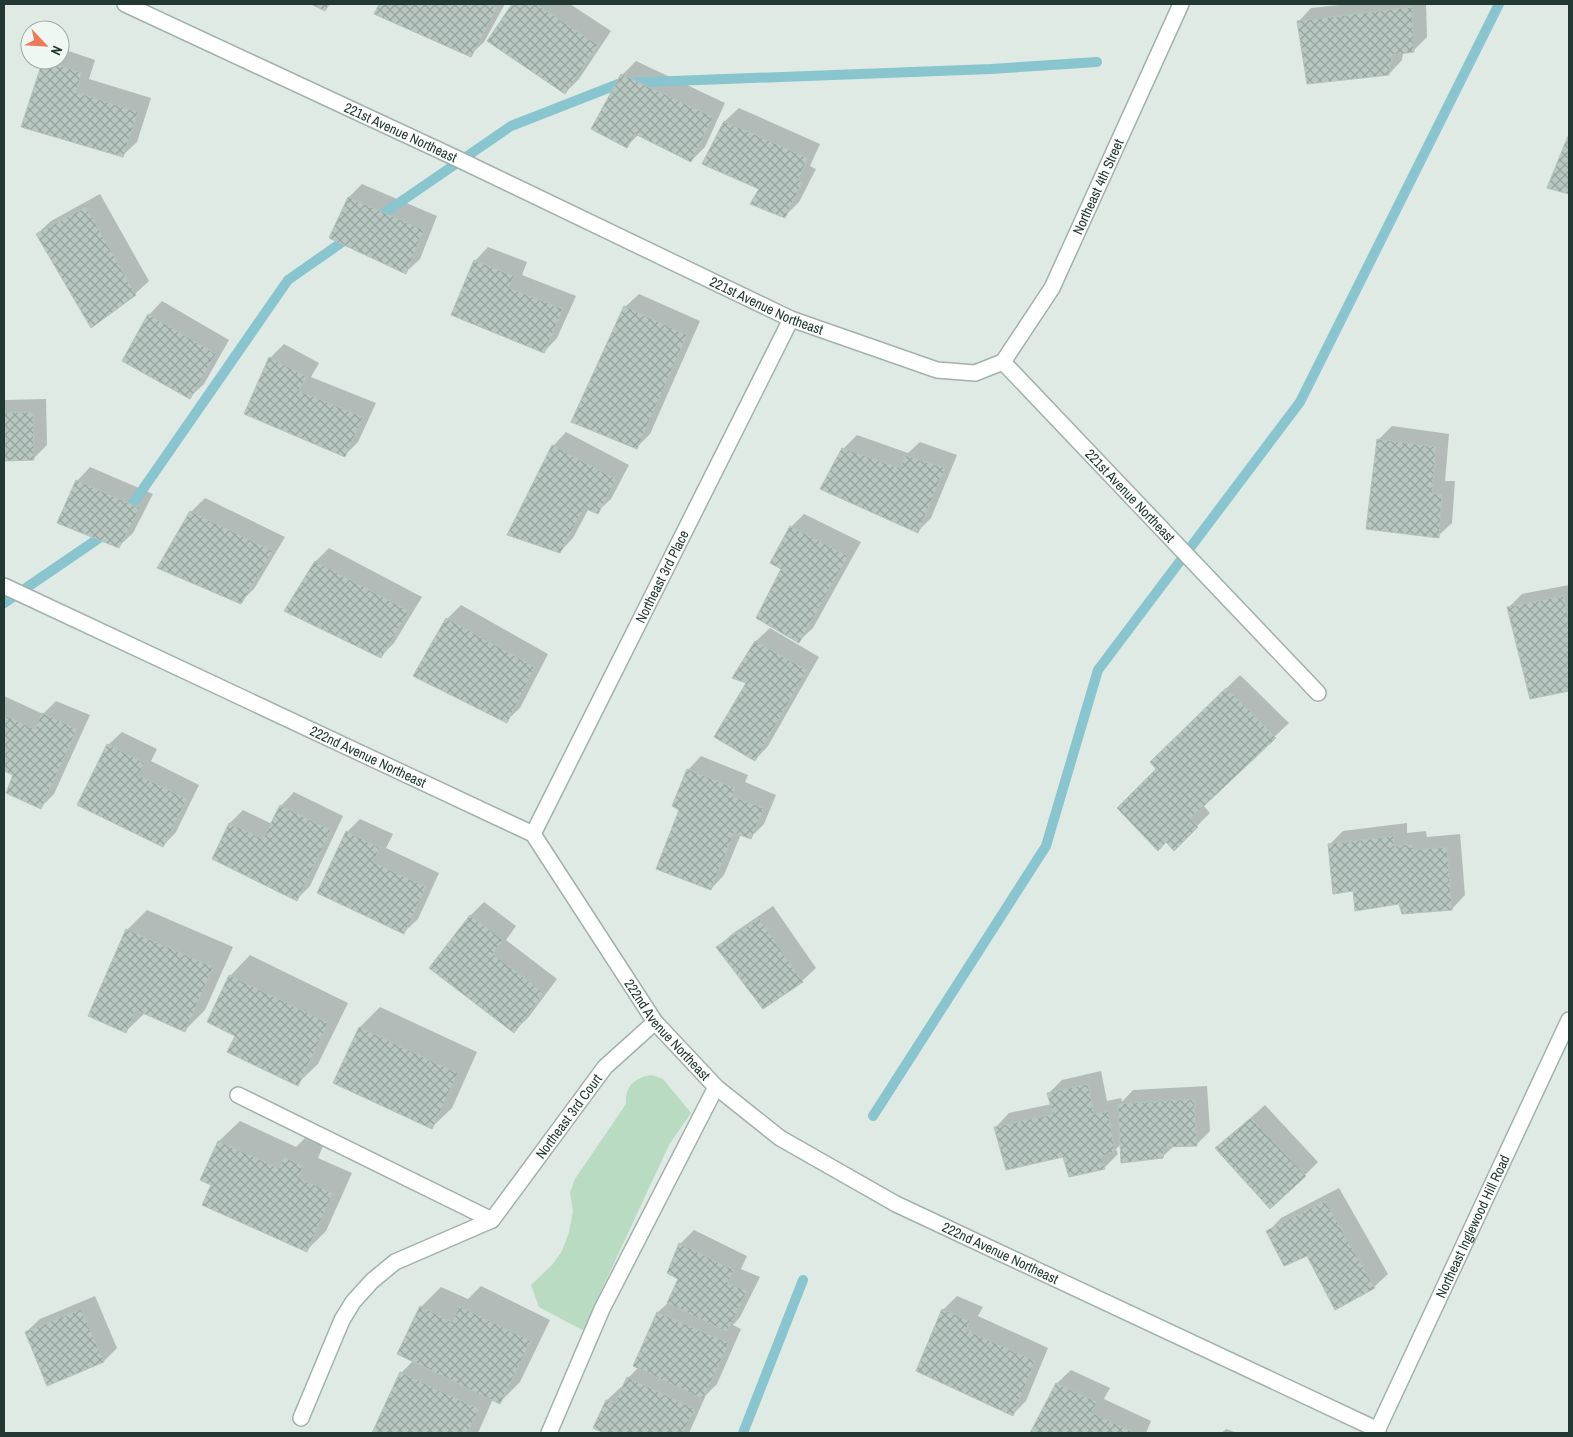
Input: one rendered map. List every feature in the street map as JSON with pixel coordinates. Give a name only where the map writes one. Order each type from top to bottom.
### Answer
[{"type":"street","name":"221st Avenue Northeast","points":[[125,4],[466,163],[791,319],[936,370],[975,373],[1003,362],[1318,693]]},
{"type":"street","name":"Northeast 4th Street","points":[[1003,362],[1052,288],[1181,4]]},
{"type":"street","name":"Northeast 3rd Place","points":[[533,834],[791,319]]},
{"type":"street","name":"222nd Avenue Northeast","points":[[4,586],[533,834],[655,1022],[716,1087],[780,1138],[896,1204],[1377,1432]]},
{"type":"street","name":"Northeast Inglewood Hill Road","points":[[1377,1432],[1569,1020]]},
{"type":"street","name":"Northeast 3rd Court","points":[[492,1220],[605,1067],[655,1022]]},
{"type":"street","points":[[549,1433],[602,1309],[716,1087]]},
{"type":"street","points":[[238,1095],[492,1220]]},
{"type":"street","points":[[302,1418],[342,1320],[372,1280],[395,1262],[492,1220]]},
{"type":"green space","points":[[652,1075],[663,1079],[691,1113],[669,1145],[584,1331],[539,1307],[531,1285],[553,1264],[562,1251],[569,1232],[573,1211],[570,1193],[575,1179],[626,1104],[629,1087],[636,1080]]},
{"type":"building","points":[[311,4],[329,4],[325,11]]},
{"type":"building","points":[[379,4],[488,4],[497,8],[471,57],[374,14]]},
{"type":"building","points":[[512,4],[536,4],[598,45],[565,94],[487,41]]},
{"type":"building","points":[[1412,7],[1414,52],[1392,55],[1389,75],[1307,84],[1297,21]]},
{"type":"building","points":[[70,69],[82,73],[76,92],[138,112],[123,157],[21,127],[40,70]]},
{"type":"building","points":[[621,74],[713,117],[691,162],[635,134],[627,148],[591,129]]},
{"type":"building","points":[[724,121],[808,158],[798,180],[803,182],[785,218],[750,204],[759,189],[702,164]]},
{"type":"building","points":[[1569,136],[1569,194],[1547,188]]},
{"type":"building","points":[[348,197],[424,230],[406,274],[329,238]]},
{"type":"building","points":[[86,207],[136,295],[91,328],[36,234]]},
{"type":"building","points":[[474,260],[514,276],[509,288],[563,309],[544,353],[451,315]]},
{"type":"building","points":[[624,306],[687,335],[637,449],[571,422]]},
{"type":"building","points":[[148,314],[216,354],[190,399],[122,361]]},
{"type":"building","points":[[269,357],[307,377],[299,391],[363,417],[345,457],[244,414]]},
{"type":"building","points":[[33,412],[34,460],[4,461],[4,413]]},
{"type":"building","points":[[1377,439],[1436,447],[1432,494],[1442,494],[1439,538],[1366,529]]},
{"type":"building","points":[[552,445],[616,479],[598,514],[584,508],[560,553],[507,535]]},
{"type":"building","points":[[842,448],[900,468],[905,455],[945,468],[918,533],[820,489]]},
{"type":"building","points":[[76,480],[140,508],[119,548],[57,523]]},
{"type":"building","points":[[190,511],[273,551],[241,604],[157,568]]},
{"type":"building","points":[[790,526],[848,556],[799,643],[756,618],[781,569],[770,563]]},
{"type":"building","points":[[315,561],[409,611],[381,658],[284,611]]},
{"type":"building","points":[[1564,596],[1569,621],[1569,691],[1530,699],[1507,607]]},
{"type":"building","points":[[446,618],[535,667],[507,723],[413,676]]},
{"type":"building","points":[[755,641],[807,670],[755,761],[714,737],[746,683],[732,678]]},
{"type":"building","points":[[1226,688],[1276,738],[1190,819],[1198,827],[1174,851],[1166,842],[1158,851],[1117,808],[1156,769],[1150,762]]},
{"type":"building","points":[[42,713],[77,729],[41,809],[6,793],[13,775],[4,771],[4,715],[35,729]]},
{"type":"building","points":[[107,744],[145,763],[138,775],[187,799],[163,847],[77,805]]},
{"type":"building","points":[[687,769],[735,788],[732,796],[764,808],[751,839],[734,833],[711,890],[656,869],[679,810],[672,806]]},
{"type":"building","points":[[280,805],[331,830],[297,901],[212,859],[229,823],[263,839]]},
{"type":"building","points":[[346,831],[380,848],[373,862],[426,887],[404,934],[317,893]]},
{"type":"building","points":[[1394,836],[1394,846],[1412,844],[1413,850],[1447,847],[1452,910],[1402,914],[1399,904],[1355,911],[1353,891],[1333,894],[1328,844]]},
{"type":"building","points":[[470,915],[503,940],[493,954],[544,993],[514,1033],[429,968]]},
{"type":"building","points":[[759,918],[803,982],[763,1009],[716,947]]},
{"type":"building","points":[[126,929],[213,967],[185,1032],[136,1010],[126,1033],[88,1016]]},
{"type":"building","points":[[229,975],[328,1023],[298,1086],[227,1052],[235,1036],[207,1022]]},
{"type":"building","points":[[359,1027],[458,1073],[432,1129],[333,1083]]},
{"type":"building","points":[[1088,1084],[1094,1114],[1108,1111],[1115,1152],[1101,1157],[1105,1169],[1069,1177],[1063,1157],[1006,1170],[994,1127],[1053,1114],[1047,1093]]},
{"type":"building","points":[[1194,1099],[1197,1146],[1164,1147],[1163,1158],[1121,1163],[1118,1104]]},
{"type":"building","points":[[1251,1118],[1306,1176],[1270,1209],[1215,1148]]},
{"type":"building","points":[[218,1141],[279,1168],[284,1157],[303,1166],[299,1178],[333,1193],[307,1252],[202,1205],[211,1185],[200,1180]]},
{"type":"building","points":[[1325,1201],[1375,1288],[1335,1310],[1307,1256],[1284,1266],[1266,1231]]},
{"type":"building","points":[[679,1243],[734,1270],[728,1283],[747,1291],[727,1332],[667,1303],[678,1279],[667,1273]]},
{"type":"building","points":[[420,1306],[452,1322],[459,1306],[531,1341],[500,1404],[397,1354]]},
{"type":"building","points":[[81,1309],[104,1362],[47,1386],[25,1332]]},
{"type":"building","points":[[942,1309],[970,1321],[966,1330],[1035,1361],[1013,1416],[916,1371]]},
{"type":"building","points":[[657,1312],[729,1343],[703,1399],[633,1366]]},
{"type":"building","points":[[400,1372],[479,1409],[468,1433],[372,1433]]},
{"type":"building","points":[[627,1377],[695,1409],[683,1433],[604,1433],[593,1428],[606,1400],[615,1403]]},
{"type":"building","points":[[1056,1383],[1097,1402],[1092,1413],[1135,1433],[1030,1433]]},
{"type":"waterway","points":[[873,1116],[1046,846],[1098,670],[1300,402],[1499,4]]},
{"type":"waterway","points":[[374,220],[511,126],[621,83],[991,69],[1097,62]]},
{"type":"waterway","points":[[125,515],[288,280],[351,236]]},
{"type":"waterway","points":[[4,603],[108,532]]},
{"type":"waterway","points":[[743,1433],[803,1280]]}]
